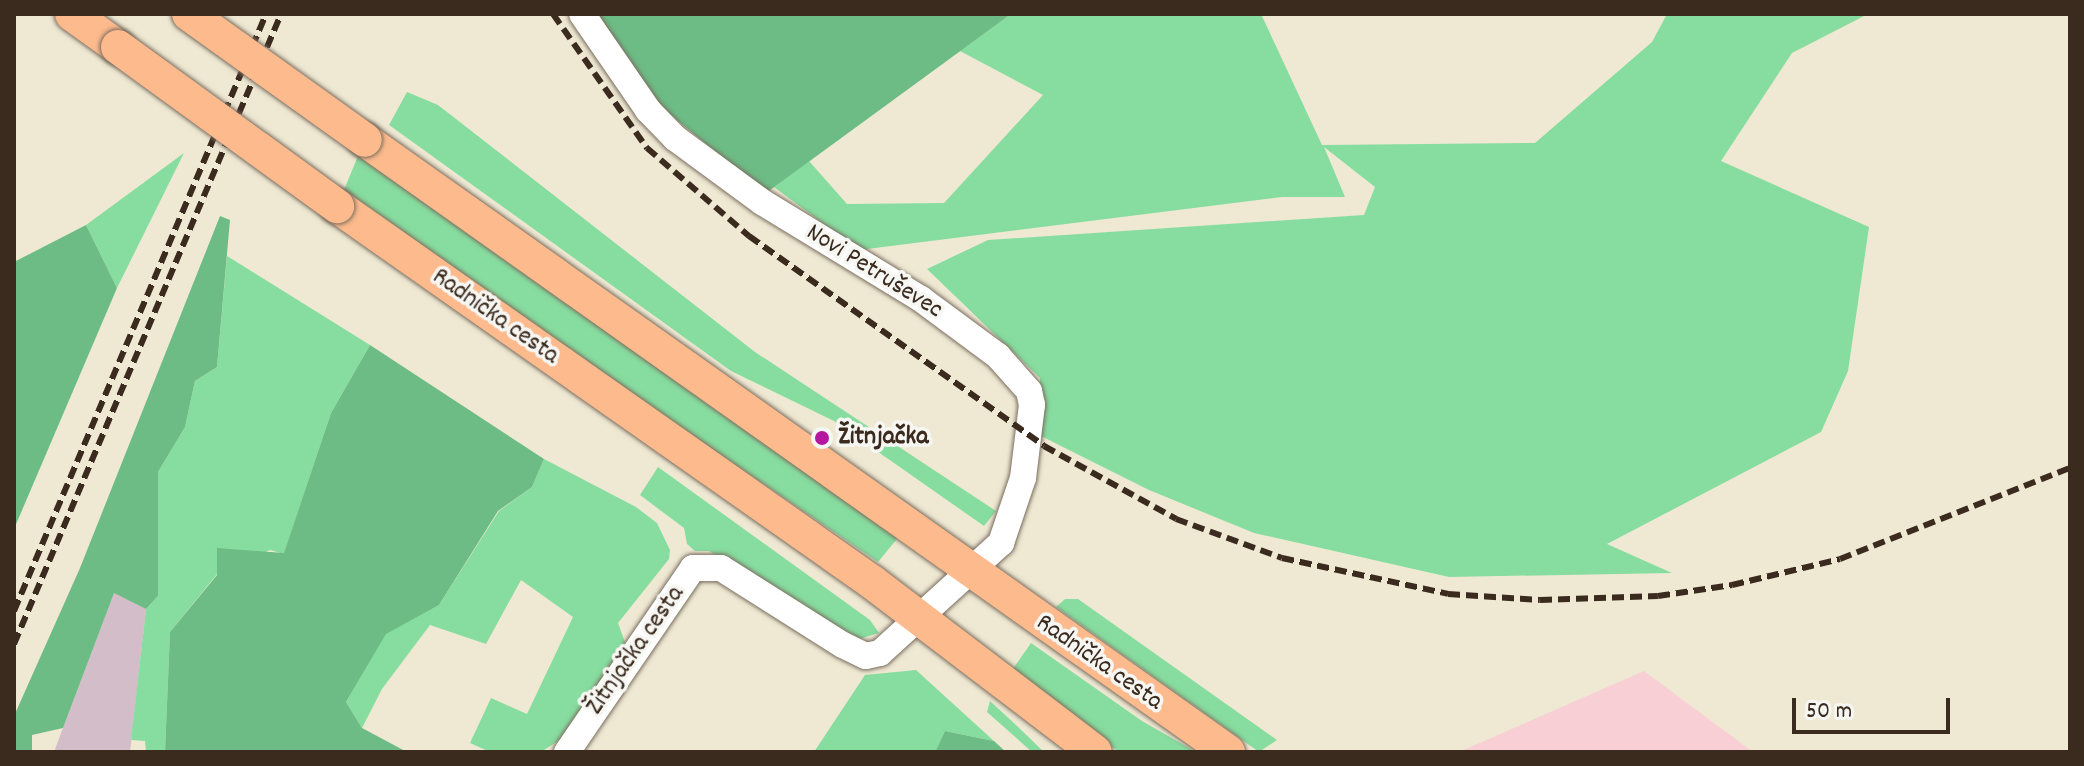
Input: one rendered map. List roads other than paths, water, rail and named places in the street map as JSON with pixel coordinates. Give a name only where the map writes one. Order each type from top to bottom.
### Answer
[{"type":"main road","name":"Radnička cesta","points":[[72,14],[337,206],[872,582],[1095,752]]},
{"type":"main road","name":"Radnička cesta","points":[[189,14],[1228,752]]},
{"type":"street","name":"Novi Petruševec","points":[[582,14],[648,110],[675,138],[762,202],[921,299],[998,356],[1029,391],[1032,405],[1023,478],[1001,543],[972,572]]},
{"type":"street","name":"Žitnjačka cesta","points":[[567,752],[693,568],[721,568],[866,656],[880,653],[918,620]]},
{"type":"street","points":[[918,620],[972,572]]},
{"type":"railway","points":[[14,611],[266,14]]},
{"type":"railway","points":[[14,644],[281,14]]},
{"type":"railway","points":[[553,14],[647,148],[749,236],[1044,446],[1176,519],[1282,558],[1448,594],[1540,600],[1658,596],[1732,585],[1840,559],[2070,468]]},
{"type":"place","name":"Žitnjačka","points":[[822,438]]}]
